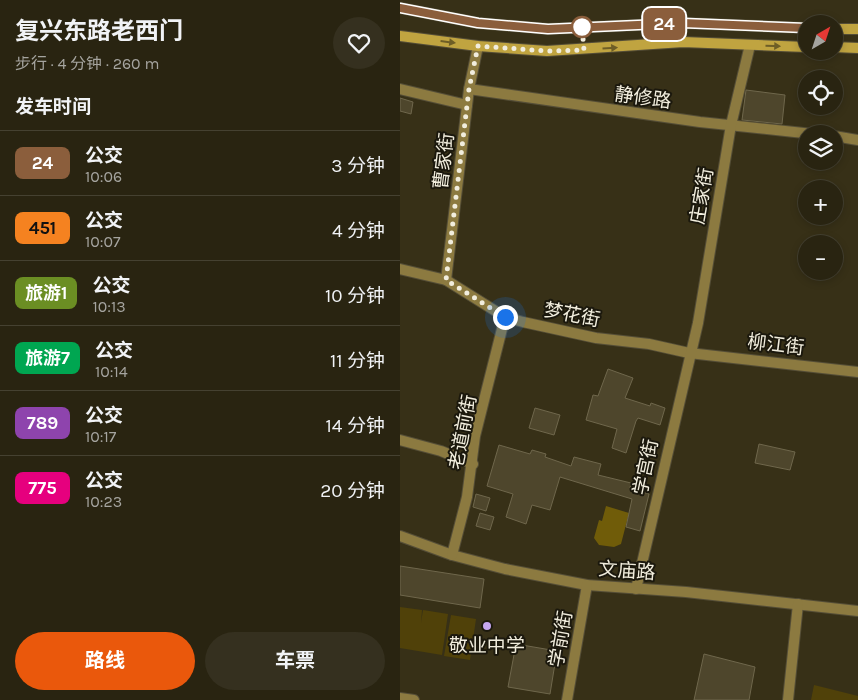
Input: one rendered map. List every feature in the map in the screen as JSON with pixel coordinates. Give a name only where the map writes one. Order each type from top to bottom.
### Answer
[{"type":"main road","points":[[400,8],[478,23],[548,29],[683,23],[798,28]]},
{"type":"main road","points":[[843,29],[858,29]]},
{"type":"main road","points":[[400,36],[478,46],[547,51],[683,42],[798,47]]},
{"type":"main road","points":[[843,47],[858,48]]},
{"type":"street","name":"庄家街","points":[[689,353],[698,323],[731,126],[750,45]]},
{"type":"street","name":"曹家街","points":[[446,280],[469,89],[478,46]]},
{"type":"street","points":[[400,89],[467,105]]},
{"type":"street","name":"静修路","points":[[469,89],[731,126],[798,133]]},
{"type":"street","points":[[843,138],[858,140]]},
{"type":"street","name":"梦花街","points":[[400,269],[446,280],[505,317],[596,338],[649,344],[689,353]]},
{"type":"street","name":"老道前街","points":[[452,555],[473,464],[475,436],[505,317]]},
{"type":"street","name":"柳江街","points":[[689,353],[858,372]]},
{"type":"street","name":"学宫街","points":[[636,589],[689,353]]},
{"type":"street","points":[[400,440],[441,451],[473,464]]},
{"type":"street","name":"文庙路","points":[[400,536],[452,555],[504,569],[587,585],[858,611]]},
{"type":"street","name":"学前街","points":[[567,700],[587,585]]},
{"type":"street","points":[[788,700],[798,604]]},
{"type":"street","points":[[400,698],[414,700]]},
{"type":"shaded area","points":[[606,506],[629,513],[621,544],[614,547],[599,545],[594,538],[599,520],[602,521]]},
{"type":"shaded area","points":[[400,607],[422,610],[421,623],[423,610],[448,614],[442,655],[400,648]]},
{"type":"shaded area","points":[[451,615],[476,619],[470,660],[444,656]]},
{"type":"shaded area","points":[[814,685],[858,696],[858,700],[811,700]]},
{"type":"building","points":[[746,90],[785,95],[782,124],[742,120]]},
{"type":"building","points":[[400,98],[413,102],[411,114],[400,111]]},
{"type":"building","points":[[608,369],[633,378],[625,398],[650,406],[651,403],[665,408],[660,425],[638,418],[626,453],[612,448],[617,429],[586,420],[593,395],[598,396]]},
{"type":"building","points":[[535,408],[560,415],[554,435],[529,428]]},
{"type":"building","points":[[759,444],[795,452],[790,470],[755,463]]},
{"type":"building","points":[[499,445],[530,454],[532,450],[546,454],[545,457],[571,466],[574,457],[601,464],[598,475],[631,483],[630,488],[649,494],[640,531],[626,527],[632,499],[560,477],[550,510],[532,505],[526,524],[506,517],[513,494],[487,486]]},
{"type":"building","points":[[476,494],[490,498],[486,511],[473,507]]},
{"type":"building","points":[[480,513],[494,517],[490,530],[476,526]]},
{"type":"building","points":[[400,566],[484,579],[480,608],[400,595]]},
{"type":"building","points":[[516,644],[557,651],[550,694],[508,687]]},
{"type":"building","points":[[704,654],[755,667],[749,700],[694,700]]},
{"type":"bus line","name":"24","points":[[400,8],[478,23],[548,29],[683,23],[735,27],[798,28]]},
{"type":"place","name":"敬业中学","points":[[487,626]]},
{"type":"route","points":[[505,317],[446,280],[469,89],[478,46],[547,51],[584,50],[582,27]]}]
